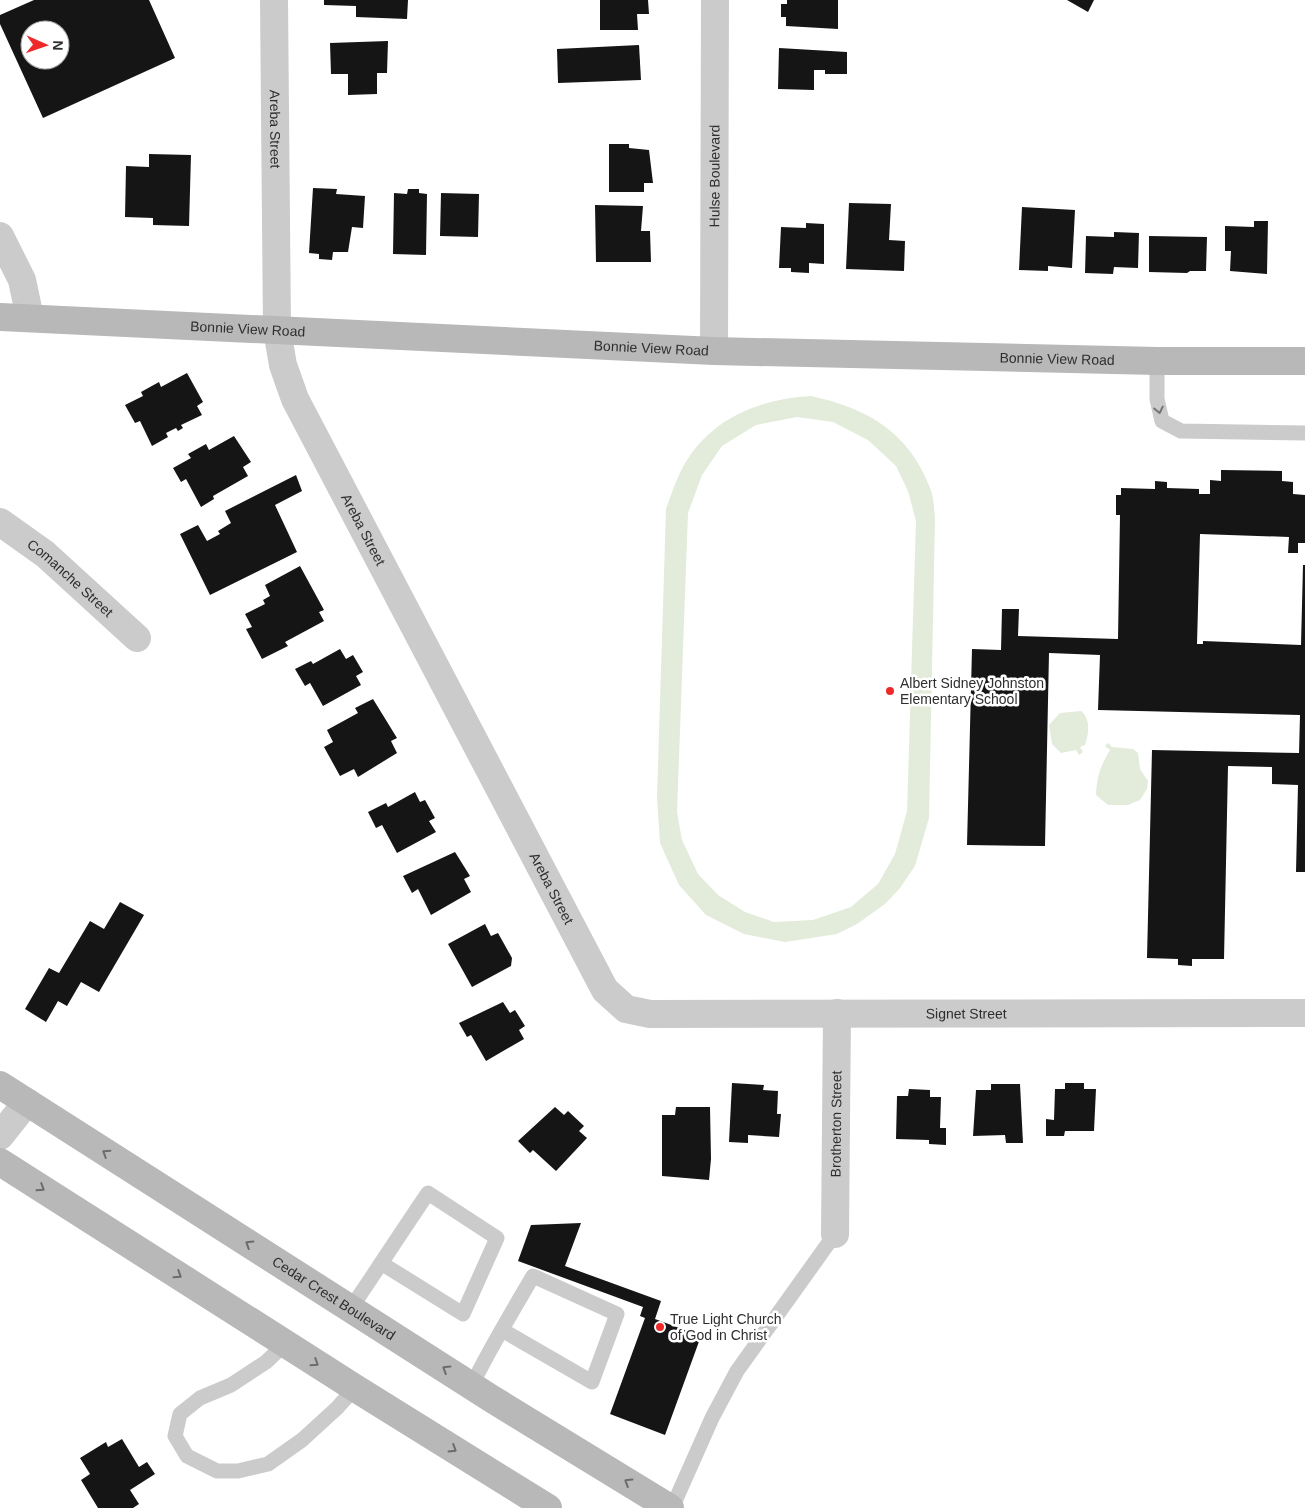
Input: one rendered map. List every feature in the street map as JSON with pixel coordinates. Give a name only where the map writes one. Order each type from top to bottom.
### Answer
[{"type":"street","name":"Areba Street","points":[[274,0],[277,330],[283,365],[295,399],[606,990],[626,1009]]},
{"type":"street","name":"Hulse Boulevard","points":[[714,351],[715,0]]},
{"type":"street","points":[[0,236],[22,280],[30,318]]},
{"type":"street","name":"Bonnie View Road","points":[[0,317],[714,351],[1156,361],[1305,361]]},
{"type":"street","name":"Comanche Street","points":[[0,522],[45,554],[137,638]]},
{"type":"street","name":"Signet Street","points":[[626,1009],[650,1014],[1305,1013]]},
{"type":"street","name":"Brotherton Street","points":[[835,1234],[837,1013]]},
{"type":"street","name":"Cedar Crest Boulevard","points":[[0,1085],[472,1385],[671,1508]]},
{"type":"street","points":[[0,1136],[27,1102]]},
{"type":"street","points":[[0,1162],[285,1344],[548,1508]]},
{"type":"lane","points":[[1156,361],[1157,399],[1162,422],[1181,431],[1305,433]]},
{"type":"lane","points":[[351,1308],[381,1263],[428,1193],[498,1238],[463,1314],[381,1263]]},
{"type":"lane","points":[[671,1508],[712,1418],[737,1371],[835,1234]]},
{"type":"lane","points":[[472,1385],[502,1330],[533,1276],[617,1314],[592,1382],[502,1330]]},
{"type":"lane","points":[[285,1344],[266,1362],[231,1385],[200,1398],[180,1414],[175,1436],[187,1456],[218,1471],[238,1471],[268,1464],[302,1440],[337,1408],[355,1388]]},
{"type":"green space","points":[[811,396],[850,408],[868,416],[898,437],[921,468],[931,492],[935,519],[929,818],[915,866],[900,888],[885,904],[857,924],[837,934],[785,942],[744,934],[706,915],[679,885],[660,843],[657,798],[666,509],[687,460],[715,428],[744,411],[760,405]],"holes":[[[797,417],[833,422],[868,440],[896,466],[908,491],[916,521],[907,811],[895,854],[878,884],[851,907],[813,920],[774,922],[745,912],[718,895],[698,874],[682,840],[677,812],[688,513],[702,475],[722,446],[756,425]]]},
{"type":"green space","points":[[1081,711],[1088,722],[1085,745],[1080,747],[1083,752],[1079,755],[1076,750],[1061,753],[1052,744],[1049,725],[1060,713]]},
{"type":"green space","points":[[1108,743],[1112,747],[1133,749],[1138,753],[1140,769],[1148,781],[1147,789],[1140,800],[1128,805],[1108,805],[1096,795],[1100,772],[1110,750],[1105,746]]},
{"type":"building","points":[[34,0],[149,0],[175,58],[43,118],[21,70],[70,70],[70,20],[20,20],[20,68],[0,24],[0,15]]},
{"type":"building","points":[[324,0],[408,0],[407,19],[356,17],[356,6],[324,5]]},
{"type":"building","points":[[600,0],[648,0],[649,14],[637,14],[638,30],[600,30]]},
{"type":"building","points":[[787,0],[838,0],[838,29],[786,26],[786,17],[781,17],[781,4],[787,4]]},
{"type":"building","points":[[1067,0],[1094,0],[1088,12]]},
{"type":"building","points":[[388,41],[387,73],[377,73],[377,94],[348,95],[348,74],[331,74],[330,43]]},
{"type":"building","points":[[639,45],[641,80],[558,83],[557,49]]},
{"type":"building","points":[[779,48],[847,52],[847,74],[825,74],[825,70],[814,70],[814,90],[778,89]]},
{"type":"building","points":[[609,144],[629,144],[629,148],[649,150],[653,183],[644,183],[644,192],[609,192]]},
{"type":"building","points":[[149,154],[191,155],[189,226],[153,225],[153,218],[125,217],[126,166],[149,167]]},
{"type":"building","points":[[313,188],[337,189],[336,194],[365,196],[363,228],[352,227],[348,252],[333,252],[332,260],[319,259],[319,254],[309,253]]},
{"type":"building","points":[[408,189],[419,189],[419,193],[427,194],[426,255],[393,254],[394,193],[407,194]]},
{"type":"building","points":[[441,193],[479,194],[478,237],[440,236]]},
{"type":"building","points":[[849,203],[891,204],[889,240],[905,241],[904,271],[846,269]]},
{"type":"building","points":[[595,205],[643,206],[641,231],[650,231],[651,262],[596,262]]},
{"type":"building","points":[[1022,207],[1075,210],[1072,268],[1048,266],[1048,271],[1019,270]]},
{"type":"building","points":[[1254,221],[1268,221],[1267,274],[1230,271],[1231,251],[1225,251],[1225,226],[1254,227]]},
{"type":"building","points":[[806,223],[824,224],[824,264],[809,263],[809,273],[791,272],[791,268],[779,268],[781,227],[806,228]]},
{"type":"building","points":[[1114,232],[1139,233],[1138,268],[1114,267],[1113,274],[1085,273],[1086,236],[1114,237]]},
{"type":"building","points":[[1149,236],[1207,237],[1206,271],[1190,271],[1187,273],[1149,272]]},
{"type":"building","points":[[187,373],[203,402],[197,406],[202,415],[181,425],[183,428],[178,431],[176,428],[166,433],[168,437],[152,446],[140,421],[135,423],[125,405],[143,396],[141,392],[159,382],[161,387]]},
{"type":"building","points":[[234,436],[251,462],[243,467],[248,476],[213,496],[214,499],[201,507],[186,479],[181,482],[173,468],[191,458],[188,454],[206,444],[209,450]]},
{"type":"building","points":[[1221,470],[1282,471],[1282,481],[1293,482],[1293,494],[1305,495],[1305,543],[1298,543],[1298,553],[1288,553],[1289,537],[1200,534],[1197,644],[1203,644],[1203,641],[1301,645],[1303,565],[1305,565],[1305,872],[1296,872],[1298,785],[1272,784],[1272,767],[1228,766],[1224,959],[1192,959],[1192,966],[1178,965],[1178,959],[1147,958],[1152,750],[1299,753],[1300,715],[1098,710],[1100,655],[1049,653],[1045,846],[967,845],[972,649],[1001,650],[1002,609],[1019,609],[1018,636],[1118,639],[1120,515],[1116,515],[1116,495],[1121,495],[1121,488],[1155,489],[1155,481],[1167,482],[1167,488],[1199,489],[1199,494],[1210,494],[1210,480],[1221,481]]},
{"type":"building","points":[[296,475],[302,491],[275,505],[297,552],[210,595],[180,534],[198,525],[207,541],[220,534],[218,531],[231,523],[225,511]]},
{"type":"building","points":[[300,566],[324,610],[319,612],[324,621],[285,642],[288,646],[262,659],[246,629],[252,627],[245,614],[265,604],[263,600],[270,596],[265,585]]},
{"type":"building","points":[[340,649],[346,659],[353,655],[363,672],[356,676],[361,685],[323,706],[310,683],[305,686],[295,669],[311,661],[313,664]]},
{"type":"building","points":[[373,699],[397,738],[391,741],[397,753],[358,777],[354,769],[340,776],[324,747],[333,742],[327,730],[358,713],[355,708]]},
{"type":"building","points":[[415,792],[420,802],[425,800],[435,818],[429,821],[436,832],[397,853],[382,825],[376,828],[368,812],[386,803],[388,807]]},
{"type":"building","points":[[455,852],[470,876],[464,879],[471,892],[431,915],[418,889],[412,893],[403,876]]},
{"type":"building","points":[[120,902],[144,915],[99,992],[81,982],[67,1006],[58,1001],[46,1022],[25,1009],[49,968],[59,973],[90,921],[104,929]]},
{"type":"building","points":[[485,924],[491,936],[498,933],[512,958],[511,966],[472,987],[448,944]]},
{"type":"building","points":[[503,1002],[510,1013],[515,1010],[525,1026],[519,1030],[524,1039],[486,1061],[471,1035],[467,1037],[459,1023]]},
{"type":"building","points":[[732,1083],[764,1085],[763,1090],[778,1091],[777,1114],[781,1114],[779,1137],[748,1135],[748,1143],[729,1142]]},
{"type":"building","points":[[1065,1083],[1084,1083],[1084,1089],[1096,1089],[1094,1131],[1065,1131],[1064,1136],[1046,1136],[1046,1119],[1054,1120],[1055,1089],[1065,1089]]},
{"type":"building","points":[[991,1084],[1020,1084],[1023,1143],[1006,1143],[1005,1135],[973,1136],[976,1090],[991,1090]]},
{"type":"building","points":[[909,1089],[930,1090],[930,1097],[941,1097],[940,1128],[946,1128],[946,1145],[929,1144],[929,1140],[896,1139],[897,1096],[908,1096]]},
{"type":"building","points":[[555,1107],[564,1115],[568,1111],[584,1126],[579,1131],[587,1138],[556,1171],[533,1150],[530,1153],[518,1141]]},
{"type":"building","points":[[676,1107],[710,1107],[711,1159],[709,1180],[662,1176],[662,1115],[675,1115]]},
{"type":"building","name":"True Light Church of God in Christ","points":[[581,1223],[565,1266],[661,1301],[655,1319],[701,1336],[665,1435],[610,1414],[645,1318],[640,1316],[643,1307],[518,1261],[531,1225]]},
{"type":"building","points":[[122,1439],[139,1467],[147,1462],[155,1474],[130,1490],[139,1504],[133,1508],[98,1508],[81,1480],[90,1474],[80,1458],[106,1442],[108,1447]]},
{"type":"place","name":"Albert Sidney Johnston Elementary School","points":[[890,691]]},
{"type":"place","name":"True Light Church of God in Christ","points":[[660,1327]]}]
